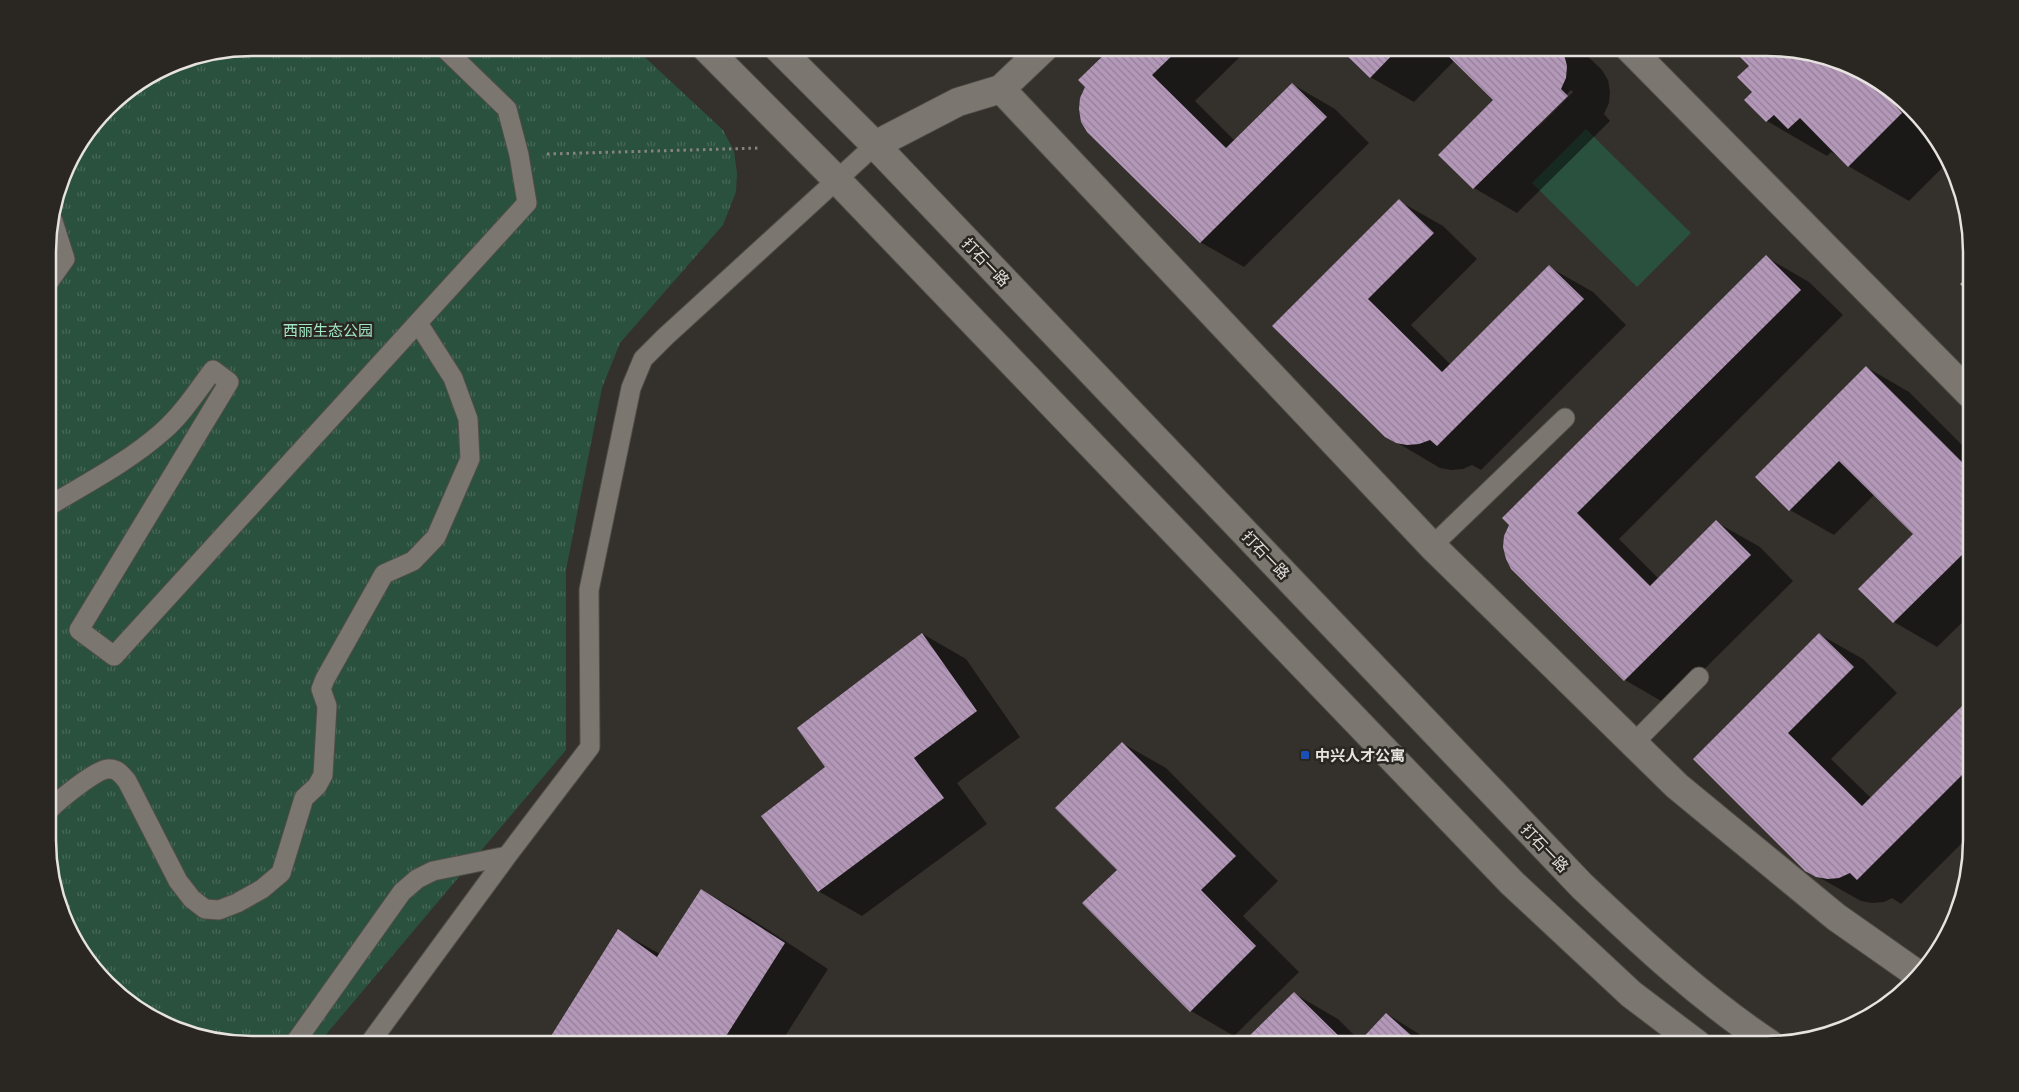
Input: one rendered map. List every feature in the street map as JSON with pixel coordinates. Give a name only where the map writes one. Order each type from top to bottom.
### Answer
[{"type":"main road","points":[[714,56],[837,180],[1512,883],[1631,994],[1687,1036]]},
{"type":"main road","name":"打石一路","points":[[786,56],[875,145],[1582,886],[1644,944],[1703,993],[1759,1036]]},
{"type":"main road","points":[[875,145],[958,102],[1001,88],[1035,56]]},
{"type":"main road","points":[[1638,56],[1963,387]]},
{"type":"main road","points":[[1001,88],[1432,546],[1678,786],[1836,917],[1912,971]]},
{"type":"lane","points":[[56,501],[117,466],[163,432],[213,370],[229,382],[79,630],[114,656],[527,203],[520,155],[507,109],[452,56]]},
{"type":"lane","points":[[375,1036],[506,856],[590,747],[589,590],[631,388],[643,359],[665,336],[875,145]]},
{"type":"lane","points":[[56,272],[65,260],[57,235]]},
{"type":"lane","points":[[56,803],[94,775],[108,769],[119,771],[127,781],[178,881],[192,899],[205,909],[219,910],[237,903],[262,889],[280,873],[304,798],[317,786],[323,775],[327,706],[321,690],[325,679],[384,574],[414,561],[436,537],[470,459],[468,419],[453,378],[418,323]]},
{"type":"lane","points":[[1432,546],[1565,418]]},
{"type":"lane","points":[[1634,743],[1699,677]]},
{"type":"lane","points":[[301,1036],[402,892],[417,879],[433,871],[506,856]]},
{"type":"path","points":[[520,155],[804,147]]},
{"type":"green space","name":"西丽生态公园","points":[[252,56],[644,56],[723,130],[734,151],[737,173],[736,192],[723,225],[620,343],[602,388],[566,570],[566,750],[325,1036],[227,1034],[201,1029],[177,1021],[154,1010],[123,987],[105,969],[82,938],[71,915],[63,891],[56,840],[56,252],[58,227],[63,201],[71,177],[89,143],[123,105],[154,82],[177,71],[201,63]]},
{"type":"green space","points":[[1586,129],[1691,233],[1637,287],[1532,183]]},
{"type":"building","points":[[1103,56],[1172,56],[1152,75],[1226,148],[1292,83],[1327,117],[1200,243],[1087,132],[1081,122],[1079,109],[1080,98],[1085,87],[1078,80]]},
{"type":"building","points":[[1347,56],[1391,56],[1370,78]]},
{"type":"building","points":[[1448,56],[1564,56],[1567,66],[1566,78],[1561,89],[1568,96],[1473,189],[1438,155],[1493,100]]},
{"type":"building","points":[[1739,56],[1792,58],[1818,63],[1842,71],[1865,82],[1892,102],[1902,113],[1848,167],[1800,118],[1788,129],[1774,115],[1766,122],[1744,100],[1752,92],[1737,77],[1749,66]]},
{"type":"building","points":[[1399,199],[1434,233],[1368,299],[1442,372],[1549,265],[1584,299],[1437,446],[1430,440],[1419,444],[1407,445],[1396,443],[1385,437],[1272,326]]},
{"type":"building","points":[[1766,255],[1801,290],[1577,513],[1650,586],[1716,520],[1751,555],[1624,681],[1511,569],[1503,547],[1504,536],[1509,525],[1502,518]]},
{"type":"building","points":[[1866,366],[1963,463],[1963,554],[1893,623],[1858,589],[1913,534],[1839,461],[1789,511],[1755,477]]},
{"type":"building","points":[[922,633],[977,711],[914,758],[944,798],[818,892],[761,816],[825,767],[797,728]]},
{"type":"building","points":[[1819,633],[1854,667],[1788,733],[1862,806],[1963,705],[1963,774],[1857,880],[1850,873],[1839,878],[1828,879],[1816,877],[1805,871],[1693,759]]},
{"type":"building","points":[[1122,742],[1236,856],[1201,890],[1256,946],[1190,1012],[1082,903],[1117,870],[1055,808]]},
{"type":"building","points":[[701,889],[785,943],[726,1036],[551,1036],[618,929],[657,957]]},
{"type":"building","points":[[1294,992],[1339,1036],[1249,1036]]},
{"type":"building","points":[[1386,1013],[1412,1036],[1364,1036]]},
{"type":"place","name":"中兴人才公寓","points":[[1305,755]]}]
